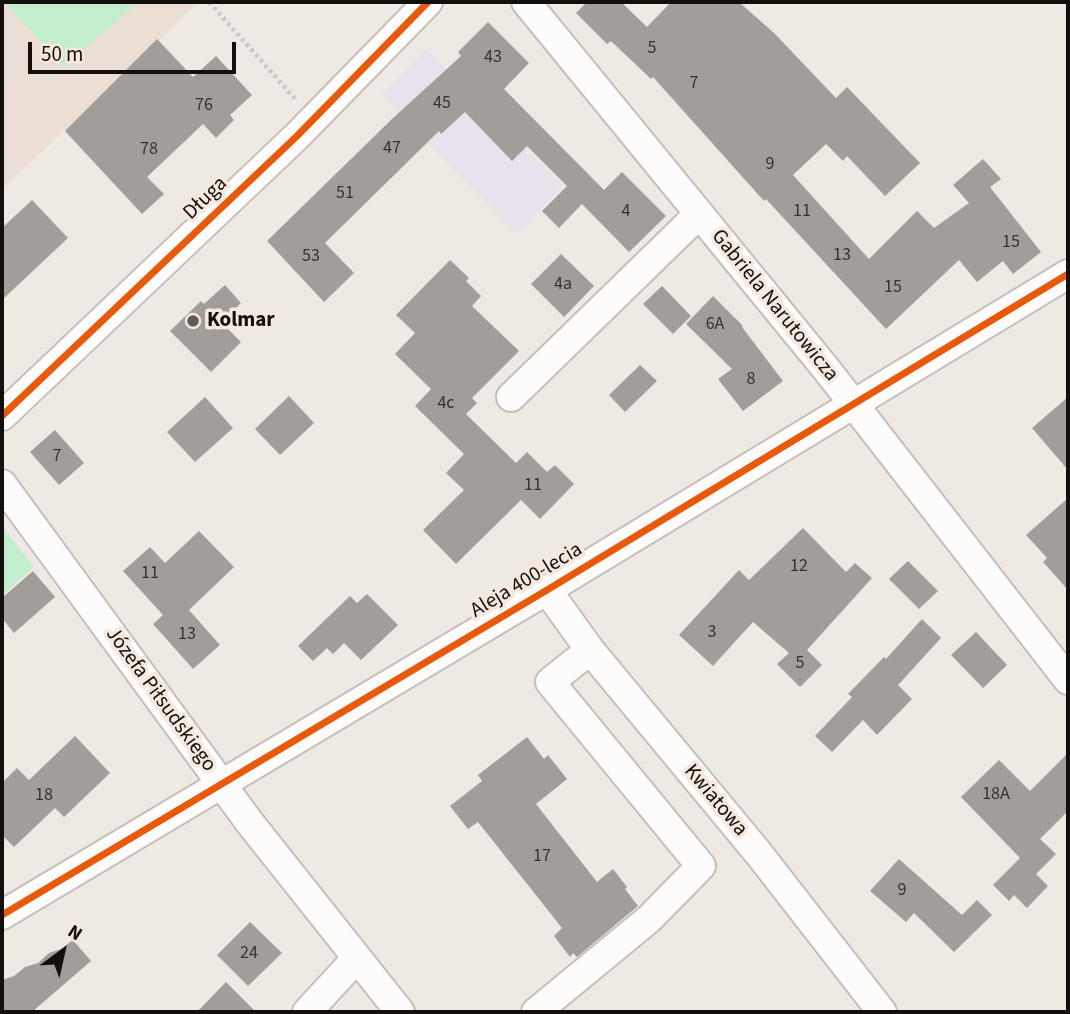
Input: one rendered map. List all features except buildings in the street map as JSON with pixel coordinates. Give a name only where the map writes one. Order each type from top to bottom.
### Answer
[{"type":"street","name":"Długa","points":[[2,416],[297,136],[428,2]]},
{"type":"street","name":"Gabriela Narutowicza","points":[[526,2],[854,404],[1068,680]]},
{"type":"street","points":[[511,397],[699,214]]},
{"type":"street","name":"Aleja 400-lecia","points":[[2,915],[547,590],[1068,274]]},
{"type":"street","name":"Józefa Piłsudskiego","points":[[2,484],[222,785],[400,1012]]},
{"type":"street","name":"Kwiatowa","points":[[547,590],[590,650],[759,854],[882,1012]]},
{"type":"street","points":[[536,1012],[649,919],[701,866],[550,682],[590,650]]},
{"type":"street","points":[[307,1012],[356,959]]},
{"type":"path","points":[[209,2],[297,101]]},
{"type":"shaded area","points":[[2,2],[199,2],[2,190]]},
{"type":"shaded area","points":[[427,49],[563,186],[516,234],[382,95]]},
{"type":"green space","points":[[5,2],[138,2],[64,68]]},
{"type":"green space","points":[[2,526],[34,567],[2,596]]},
{"type":"cycle path","points":[[2,416],[297,136],[428,2]]},
{"type":"cycle path","points":[[2,915],[547,590],[1068,274]]},
{"type":"place","name":"Kolmar","points":[[193,321]]}]
